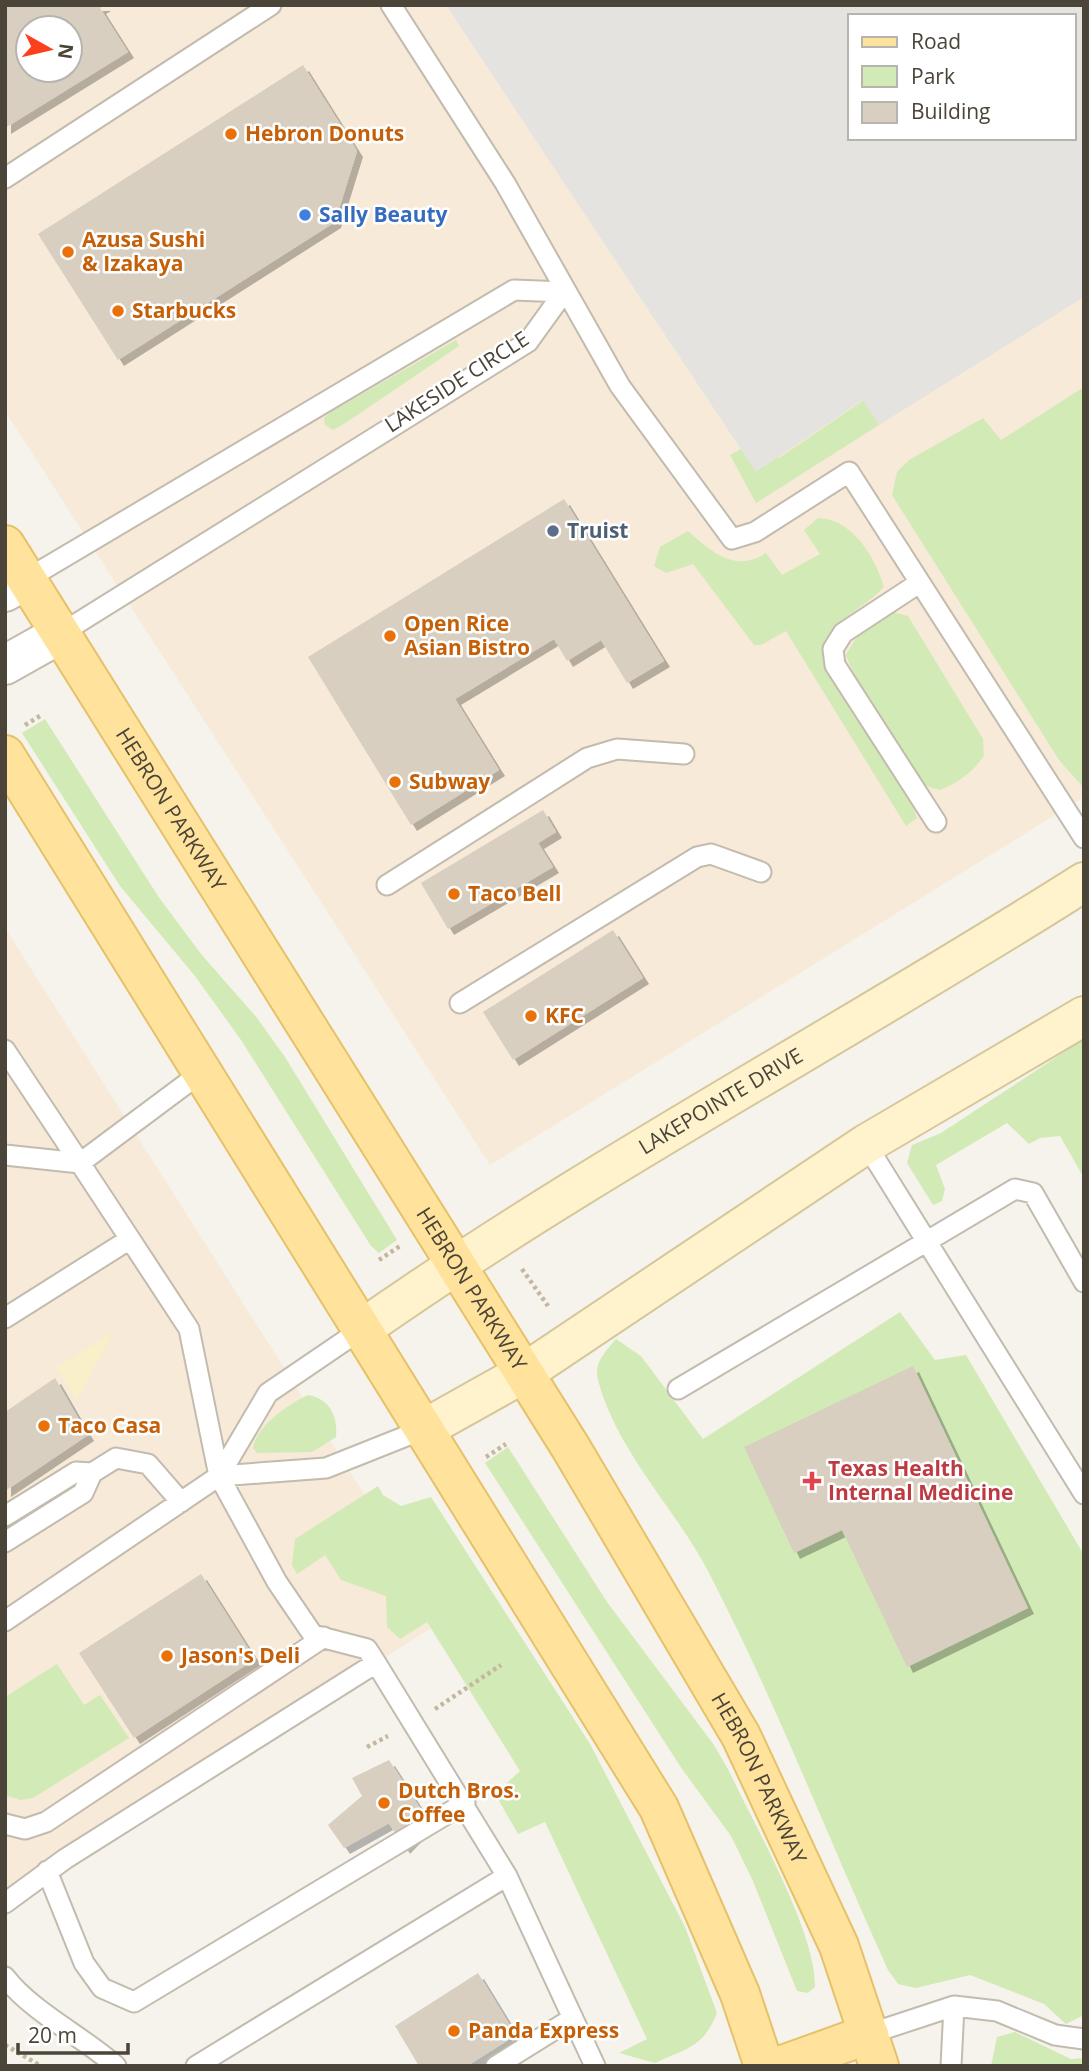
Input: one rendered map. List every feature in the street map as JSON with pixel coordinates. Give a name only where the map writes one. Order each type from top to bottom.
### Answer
[{"type":"main road","name":"HEBRON PARKWAY","points":[[5,545],[16,586],[60,634],[456,1263],[741,1735],[839,1946],[874,2050]]},
{"type":"main road","points":[[5,755],[659,1808],[740,1994],[764,2066]]},
{"type":"main road","name":"LAKEPOINTE DRIVE","points":[[362,1329],[456,1263],[958,962],[1084,882]]},
{"type":"main road","points":[[424,1429],[524,1373],[866,1144],[1084,1016]]},
{"type":"main road","points":[[779,2066],[874,2050]]},
{"type":"street","name":"LAKESIDE CIRCLE","points":[[5,665],[60,634]]},
{"type":"lane","points":[[5,178],[271,5]]},
{"type":"lane","points":[[391,5],[505,183],[564,292],[620,386],[732,538],[755,531],[849,472],[1084,838]]},
{"type":"lane","points":[[16,586],[514,290],[564,292]]},
{"type":"lane","name":"LAKESIDE CIRCLE","points":[[60,634],[528,342],[564,292]]},
{"type":"lane","points":[[919,583],[844,633],[833,649],[835,665],[936,822]]},
{"type":"lane","points":[[387,885],[587,758],[617,749],[684,754]]},
{"type":"lane","points":[[460,1003],[697,857],[711,854],[761,872]]},
{"type":"lane","points":[[5,1050],[188,1329],[219,1476],[277,1582],[313,1635],[367,1649],[508,1876],[595,2066]]},
{"type":"lane","points":[[5,1155],[80,1163],[202,1072]]},
{"type":"lane","points":[[866,1144],[1084,1494]]},
{"type":"lane","points":[[678,1389],[1015,1189],[1033,1193],[1084,1282]]},
{"type":"lane","points":[[5,1318],[130,1239]]},
{"type":"lane","points":[[5,1621],[219,1476],[268,1393],[362,1329]]},
{"type":"lane","points":[[219,1476],[326,1468],[424,1429]]},
{"type":"lane","points":[[5,1542],[83,1493],[92,1473],[116,1458],[148,1464],[181,1502]]},
{"type":"lane","points":[[5,1516],[76,1472],[92,1473]]},
{"type":"lane","points":[[5,1824],[25,1829],[46,1822],[324,1637]]},
{"type":"lane","points":[[5,1903],[47,1871],[376,1663]]},
{"type":"lane","points":[[47,1871],[84,1963],[102,1987],[134,2002],[465,1803]]},
{"type":"lane","points":[[206,2063],[508,1876]]},
{"type":"lane","points":[[5,1977],[17,1992],[88,2041],[116,2066]]},
{"type":"lane","points":[[951,2066],[954,2006]]},
{"type":"lane","points":[[874,2050],[954,2006],[997,2011],[1055,2035],[1084,2039]]},
{"type":"lane","points":[[496,2066],[573,2018]]},
{"type":"path","points":[[379,1260],[401,1246]]},
{"type":"path","points":[[522,1269],[548,1306]]},
{"type":"path","points":[[482,1460],[506,1444]]},
{"type":"path","points":[[5,2045],[41,2066]]},
{"type":"shaded area","points":[[5,5],[1084,5],[1084,797],[490,1165],[5,411]]},
{"type":"shaded area","points":[[446,5],[1084,5],[1084,297],[879,425],[863,400],[756,472]]},
{"type":"shaded area","points":[[5,928],[444,1620],[5,1897]]},
{"type":"green space","points":[[456,340],[459,346],[347,422],[333,430],[325,425],[324,418],[331,412]]},
{"type":"green space","points":[[1084,387],[1084,788],[1059,760],[892,495],[897,472],[909,460],[983,418],[1001,440]]},
{"type":"green space","points":[[864,400],[879,425],[756,503],[730,455],[748,445],[779,458]]},
{"type":"green space","points":[[818,518],[841,525],[860,541],[875,563],[884,587],[838,625],[831,633],[822,657],[910,798],[917,818],[906,826],[786,631],[761,645],[754,645],[693,564],[666,573],[654,566],[660,547],[688,531],[715,552],[734,561],[755,559],[766,553],[782,575],[820,554],[804,530]]},
{"type":"green space","points":[[892,612],[908,616],[983,739],[984,756],[979,762],[959,780],[940,790],[924,784],[916,776],[869,702],[846,655],[865,629]]},
{"type":"green space","points":[[45,719],[158,896],[201,954],[257,1018],[285,1057],[397,1240],[379,1253],[371,1246],[241,1040],[195,976],[120,886],[22,733]]},
{"type":"green space","points":[[1084,1039],[1084,1178],[1060,1136],[1040,1138],[1029,1144],[1007,1123],[936,1165],[945,1189],[942,1201],[933,1205],[907,1163],[912,1145],[941,1133]]},
{"type":"green space","points":[[900,1312],[935,1360],[966,1355],[1084,1555],[1084,2015],[1066,2024],[1044,2004],[970,1975],[916,1988],[898,1984],[888,1970],[779,1720],[709,1573],[619,1432],[598,1380],[599,1363],[616,1339],[641,1356],[703,1439]]},
{"type":"green space","points":[[308,1395],[322,1400],[331,1410],[336,1422],[336,1437],[312,1452],[257,1453],[253,1448],[256,1439],[267,1423]]},
{"type":"green space","points":[[508,1447],[607,1602],[714,1745],[729,1771],[782,1878],[806,1937],[813,1964],[815,1987],[808,1993],[797,1991],[753,1881],[731,1836],[682,1769],[485,1463]]},
{"type":"green space","points":[[378,1486],[383,1495],[401,1506],[431,1497],[590,1744],[685,1927],[717,2013],[712,2025],[693,2046],[655,2063],[619,2053],[647,2039],[545,1822],[518,1834],[495,1794],[520,1771],[427,1622],[400,1639],[387,1627],[386,1596],[341,1580],[325,1555],[297,1574],[292,1565],[295,1539]]},
{"type":"green space","points":[[57,1664],[84,1705],[100,1695],[129,1738],[33,1798],[20,1800],[5,1795],[5,1697]]},
{"type":"green space","points":[[1015,2032],[1071,2059],[1084,2058],[1084,2066],[991,2066],[997,2037]]},
{"type":"sand","points":[[114,1331],[77,1400],[56,1368]]},
{"type":"building","points":[[5,5],[105,5],[100,8],[128,52],[84,79],[84,14],[14,14],[14,84],[76,84],[5,128]]},
{"type":"building","points":[[303,65],[357,151],[335,222],[118,360],[38,234]]},
{"type":"building","points":[[564,499],[664,661],[627,683],[601,640],[567,661],[554,639],[455,699],[499,770],[411,825],[308,657]]},
{"type":"building","points":[[543,810],[556,832],[538,843],[553,867],[448,929],[421,883]]},
{"type":"building","points":[[613,930],[643,978],[513,1060],[483,1012]]},
{"type":"building","points":[[913,1366],[1028,1608],[907,1667],[842,1530],[794,1553],[744,1447]]},
{"type":"building","name":"Taco Casa","points":[[55,1378],[88,1435],[5,1491],[5,1412]]},
{"type":"building","name":"Jason's Deli","points":[[201,1574],[255,1659],[134,1738],[79,1653]]},
{"type":"building","points":[[389,1760],[429,1822],[404,1848],[389,1823],[344,1848],[328,1825],[362,1796],[352,1778]]},
{"type":"building","points":[[478,1973],[516,2035],[467,2066],[419,2066],[395,2026]]},
{"type":"place","name":"Hebron Donuts","points":[[231,134]]},
{"type":"place","name":"Sally Beauty","points":[[305,215]]},
{"type":"place","name":"Azusa Sushi & Izakaya","points":[[68,252]]},
{"type":"place","name":"Starbucks","points":[[118,311]]},
{"type":"place","name":"Truist","points":[[553,531]]},
{"type":"place","name":"Open Rice Asian Bistro","points":[[390,636]]},
{"type":"place","name":"Subway","points":[[395,782]]},
{"type":"place","name":"Taco Bell","points":[[454,894]]},
{"type":"place","name":"KFC","points":[[531,1016]]},
{"type":"place","name":"Taco Casa","points":[[44,1426]]},
{"type":"place","name":"Texas Health Internal Medicine","points":[[812,1481]]},
{"type":"place","name":"Jason's Deli","points":[[167,1656]]},
{"type":"place","name":"Dutch Bros. Coffee","points":[[384,1803]]},
{"type":"place","name":"Panda Express","points":[[454,2031]]}]
